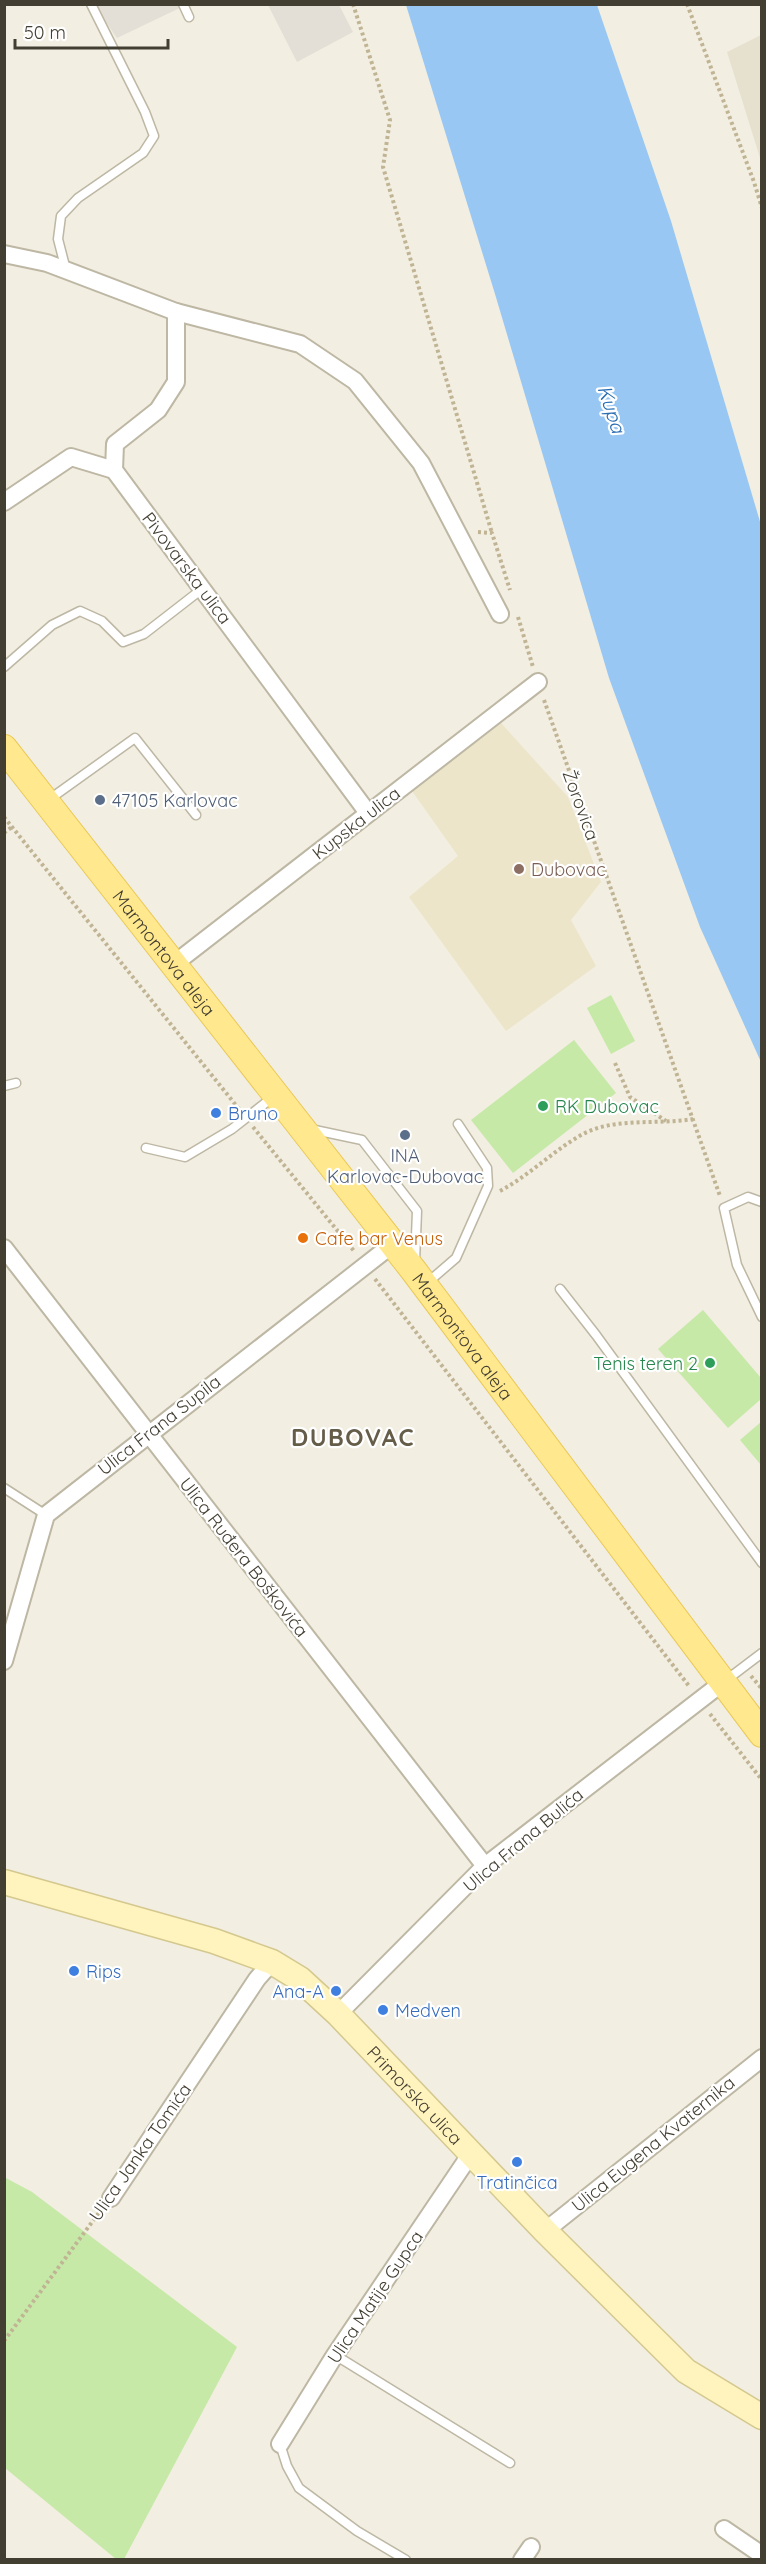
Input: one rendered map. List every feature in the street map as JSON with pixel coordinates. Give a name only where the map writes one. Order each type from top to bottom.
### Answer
[{"type":"main road","points":[[4,748],[47,801]]},
{"type":"main road","name":"Marmontova aleja","points":[[47,801],[420,1278],[762,1734]]},
{"type":"main road","name":"Primorska ulica","points":[[4,1882],[214,1941],[272,1962],[300,1979],[339,2014],[545,2231],[686,2371],[762,2417]]},
{"type":"street","points":[[4,254],[47,263],[176,312],[300,344],[355,381],[421,463],[458,532],[508,611]]},
{"type":"street","points":[[4,502],[71,457],[114,470],[115,444],[158,410],[176,382],[176,312]]},
{"type":"street","name":"Pivovarska ulica","points":[[114,470],[368,813]]},
{"type":"street","name":"Kupska ulica","points":[[174,963],[538,682]]},
{"type":"street","name":"Ulica Frana Supila","points":[[46,1515],[393,1244]]},
{"type":"street","name":"Ulica Ruđera Boškovića","points":[[4,1248],[485,1866]]},
{"type":"street","points":[[4,1660],[46,1515]]},
{"type":"street","name":"Ulica Frana Bulića","points":[[339,2014],[485,1866],[722,1683]]},
{"type":"street","name":"Ulica Janka Tomića","points":[[111,2198],[257,1979],[272,1962]]},
{"type":"street","name":"Ulica Eugena Kvaternika","points":[[545,2231],[762,2058]]},
{"type":"street","name":"Ulica Matije Gupca","points":[[280,2444],[335,2355],[472,2152]]},
{"type":"street","points":[[724,2529],[762,2555]]},
{"type":"lane","points":[[66,270],[58,239],[61,216],[78,198],[142,153],[154,136],[145,111],[92,4]]},
{"type":"lane","points":[[183,4],[189,17]]},
{"type":"lane","points":[[4,667],[52,625],[80,611],[102,621],[123,642],[144,634],[202,589]]},
{"type":"lane","points":[[47,801],[135,738],[196,814]]},
{"type":"lane","points":[[4,1086],[16,1083]]},
{"type":"lane","points":[[146,1148],[185,1157],[246,1118],[276,1095]]},
{"type":"lane","points":[[302,1127],[362,1140],[417,1211],[420,1278],[456,1258],[488,1185],[487,1168],[458,1124]]},
{"type":"lane","points":[[762,1202],[748,1197],[724,1208],[737,1265],[762,1317]]},
{"type":"lane","points":[[560,1289],[762,1563]]},
{"type":"lane","points":[[4,1488],[46,1515]]},
{"type":"lane","points":[[722,1683],[762,1653]]},
{"type":"lane","points":[[335,2355],[510,2463]]},
{"type":"lane","points":[[280,2444],[287,2466],[299,2488],[357,2531],[406,2559]]},
{"type":"path","points":[[353,4],[390,120],[383,167],[512,597]]},
{"type":"path","points":[[687,4],[762,208]]},
{"type":"path","points":[[458,532],[492,533]]},
{"type":"path","name":"Žorovica","points":[[508,611],[538,682],[724,1208]]},
{"type":"path","points":[[4,818],[365,1265],[762,1780]]},
{"type":"path","points":[[4,833],[12,827]]},
{"type":"path","points":[[615,1063],[630,1098],[666,1122]]},
{"type":"path","points":[[481,1202],[522,1179],[584,1134],[607,1127],[693,1119]]},
{"type":"path","name":"Ulica Janka Tomića","points":[[4,2341],[111,2198]]},
{"type":"shaded area","points":[[94,5],[186,5],[117,38]]},
{"type":"shaded area","points":[[268,5],[339,5],[353,32],[297,62]]},
{"type":"shaded area","points":[[761,35],[761,161],[727,52]]},
{"type":"shaded area","name":"Dubovac","points":[[501,723],[568,797],[601,882],[571,920],[596,966],[506,1031],[409,897],[458,856],[412,791]]},
{"type":"green space","points":[[611,995],[635,1041],[611,1054],[587,1008]]},
{"type":"green space","name":"RK Dubovac","points":[[574,1040],[616,1093],[513,1173],[471,1120]]},
{"type":"green space","name":"Tenis teren 2","points":[[703,1310],[761,1378],[761,1399],[728,1428],[658,1349]]},
{"type":"green space","points":[[761,1422],[761,1465],[740,1440]]},
{"type":"green space","points":[[4,2177],[32,2192],[237,2347],[124,2559],[116,2559],[5,2468]]},
{"type":"water","name":"Kupa","points":[[406,5],[597,5],[671,221],[761,525],[761,1062],[700,927],[609,678]]},
{"type":"place","name":"47105 Karlovac","points":[[100,800]]},
{"type":"place","name":"Dubovac","points":[[519,869]]},
{"type":"place","name":"RK Dubovac","points":[[543,1106]]},
{"type":"place","name":"Bruno","points":[[216,1113]]},
{"type":"place","name":"INA Karlovac-Dubovac","points":[[405,1135]]},
{"type":"place","name":"Cafe bar Venus","points":[[303,1238]]},
{"type":"place","name":"Tenis teren 2","points":[[710,1363]]},
{"type":"place","name":"Rips","points":[[74,1971]]},
{"type":"place","name":"Ana-A","points":[[336,1991]]},
{"type":"place","name":"Medven","points":[[383,2010]]},
{"type":"place","name":"Tratinčica","points":[[517,2162]]},
{"type":"district","name":"DUBOVAC","points":[[353,1437]]}]
